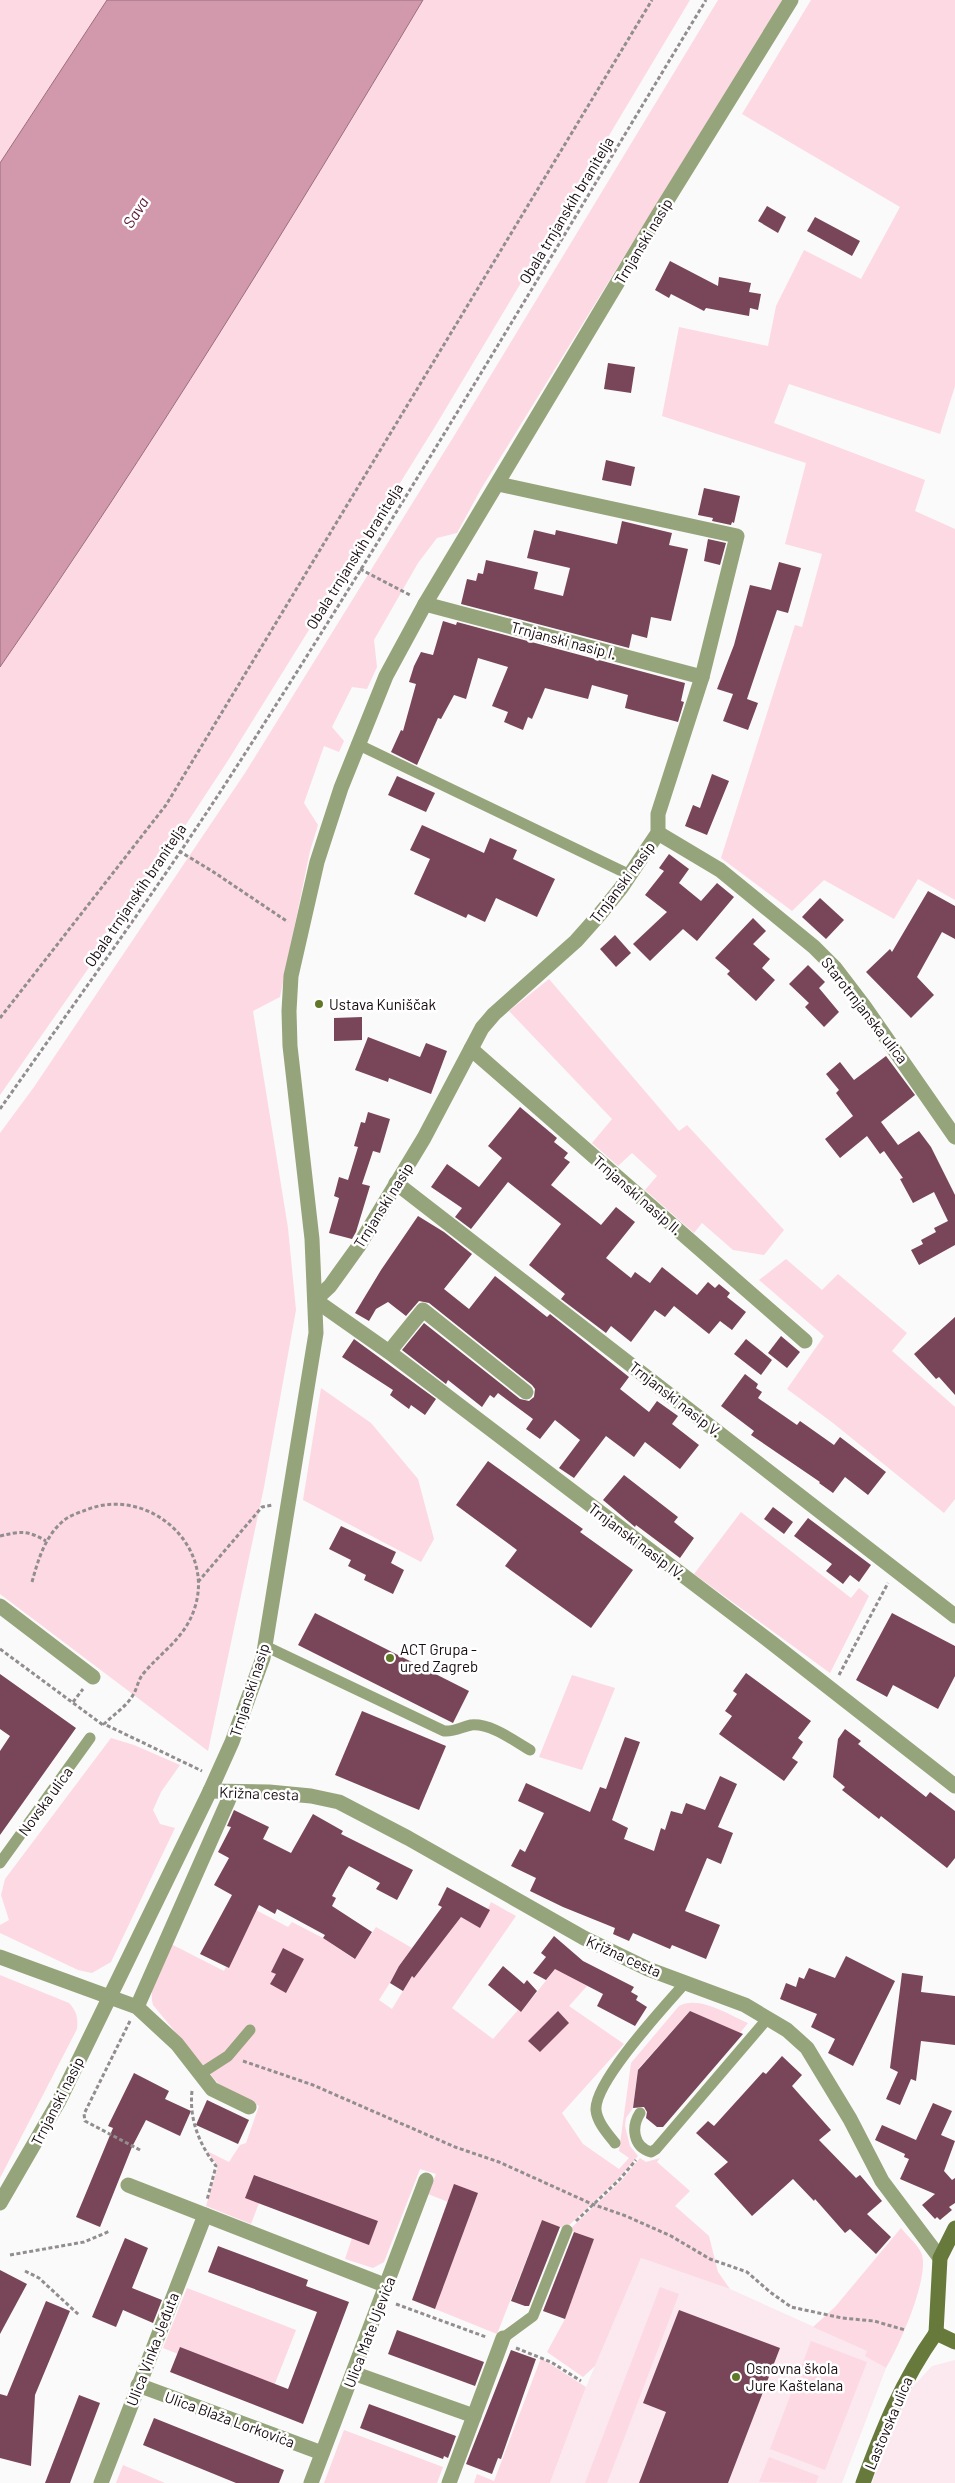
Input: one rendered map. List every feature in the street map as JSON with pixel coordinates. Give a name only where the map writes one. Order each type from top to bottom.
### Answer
[{"type":"street","name":"Trnjanski nasip","points":[[0,2203],[59,2101],[210,1791],[249,1701],[265,1646],[316,1334],[312,1239],[290,1046],[291,976],[317,862],[357,744],[386,676],[425,604],[658,215],[792,0]]},
{"type":"street","name":"Trnjanski nasip","points":[[315,1300],[341,1271],[396,1183],[445,1100],[482,1028],[494,1014],[576,941],[630,875],[658,833],[658,814],[702,677],[737,536],[498,484]]},
{"type":"street","name":"Trnjanski nasip I.","points":[[425,604],[702,677]]},
{"type":"street","name":"Starotrnjanska ulica","points":[[658,833],[720,870],[814,947],[835,968],[864,1006],[955,1137]]},
{"type":"street","name":"Trnjanski nasip II.","points":[[471,1049],[805,1341]]},
{"type":"street","name":"Trnjanski nasip V.","points":[[396,1183],[955,1616]]},
{"type":"street","name":"Trnjanski nasip IV.","points":[[315,1300],[389,1352],[831,1689],[955,1786]]},
{"type":"street","points":[[389,1352],[423,1310],[526,1392]]},
{"type":"street","points":[[0,1607],[93,1677]]},
{"type":"street","name":"Križna cesta","points":[[210,1791],[311,1796],[339,1802],[408,1838],[584,1938],[648,1969],[745,2005],[787,2030],[807,2048],[850,2119],[882,2181],[940,2258]]},
{"type":"street","points":[[137,2007],[232,1792]]},
{"type":"street","points":[[0,1956],[88,1991],[110,1996],[137,2007],[177,2044],[212,2090],[249,2107]]},
{"type":"street","name":"Ulica Mate Ujevića","points":[[311,2483],[426,2180]]},
{"type":"street","points":[[128,2185],[205,2215],[384,2293]]},
{"type":"street","name":"Ulica Vinka Jeđuta","points":[[100,2483],[205,2215]]},
{"type":"street","points":[[955,2228],[940,2258],[936,2333],[955,2342]]},
{"type":"street","name":"Lastovska ulica","points":[[863,2483],[889,2414],[914,2363],[936,2333]]},
{"type":"street","points":[[448,2483],[502,2340]]},
{"type":"street","points":[[353,2374],[474,2416]]},
{"type":"street","name":"Ulica Blaža Lorkovića","points":[[138,2386],[322,2453]]},
{"type":"lane","points":[[357,744],[630,875]]},
{"type":"lane","points":[[265,1646],[444,1731],[453,1732],[473,1725],[483,1727],[530,1750]]},
{"type":"lane","name":"Novska ulica","points":[[0,1863],[90,1738]]},
{"type":"lane","points":[[615,2143],[597,2117],[597,2098],[630,2048],[686,1982]]},
{"type":"lane","points":[[640,2113],[635,2124],[635,2136],[645,2150],[651,2152],[656,2149],[768,2018]]},
{"type":"lane","points":[[200,2074],[228,2056],[250,2030]]},
{"type":"lane","points":[[502,2340],[533,2316],[567,2230]]},
{"type":"path","points":[[0,1018],[166,806],[652,0]]},
{"type":"path","name":"Obala trnjanskih branitelja","points":[[0,1109],[236,768],[360,569],[706,0]]},
{"type":"path","points":[[360,569],[384,580],[425,604]]},
{"type":"path","points":[[179,852],[212,871],[302,932]]},
{"type":"path","points":[[32,1582],[46,1542],[63,1520],[99,1504],[120,1503],[141,1507],[171,1523],[183,1537],[197,1565],[198,1582],[195,1608],[179,1638],[142,1676],[133,1696],[90,1738]]},
{"type":"path","points":[[198,1582],[262,1507],[281,1504]]},
{"type":"path","points":[[0,1536],[30,1532],[46,1542]]},
{"type":"path","points":[[831,1689],[895,1569]]},
{"type":"path","points":[[0,1649],[104,1724],[205,1772]]},
{"type":"path","points":[[137,2007],[84,2114],[85,2121],[90,2125],[142,2151]]},
{"type":"path","points":[[228,2056],[346,2099],[455,2147],[499,2162],[592,2204],[626,2216],[671,2236],[710,2259],[747,2272],[791,2307],[842,2318],[874,2321],[905,2330]]},
{"type":"path","points":[[200,2074],[192,2085],[191,2105],[199,2137],[216,2166],[205,2206],[205,2215]]},
{"type":"path","points":[[567,2230],[592,2204],[620,2180],[645,2150]]},
{"type":"path","points":[[10,2255],[84,2242],[110,2231]]},
{"type":"path","points":[[24,2271],[50,2287],[79,2315]]},
{"type":"path","points":[[384,2293],[539,2356],[581,2382]]},
{"type":"shaded area","points":[[0,0],[107,0],[0,163]]},
{"type":"shaded area","points":[[423,0],[690,0],[436,425],[227,762],[141,893],[0,1095],[0,667],[74,559],[241,299]]},
{"type":"shaded area","points":[[718,0],[782,0],[481,489],[457,533],[437,538],[418,563],[374,640],[377,667],[367,689],[352,687],[332,727],[344,741],[339,752],[324,746],[304,803],[318,825],[310,851],[280,997],[253,1011],[288,1228],[296,1310],[264,1487],[208,1751],[0,1594],[0,1133],[34,1087],[245,773],[454,436]]},
{"type":"shaded area","points":[[811,0],[955,0],[955,386],[940,434],[789,384],[774,423],[925,480],[915,511],[955,529],[955,900],[918,879],[894,919],[824,880],[792,911],[721,858],[795,625],[802,627],[822,554],[785,544],[806,463],[662,416],[679,327],[768,346],[776,306],[804,250],[861,279],[900,207],[742,114]]},
{"type":"shaded area","points":[[549,979],[679,1131],[687,1125],[784,1230],[764,1255],[733,1250],[702,1223],[694,1233],[645,1190],[657,1176],[632,1153],[618,1166],[592,1143],[612,1119],[509,1011]]},
{"type":"shaded area","points":[[786,1259],[822,1290],[838,1274],[907,1333],[892,1351],[955,1407],[955,1499],[944,1513],[833,1423],[787,1389],[824,1336],[759,1280]]},
{"type":"shaded area","points":[[321,1388],[371,1423],[418,1479],[434,1539],[421,1562],[303,1500]]},
{"type":"shaded area","points":[[741,1512],[851,1598],[859,1588],[869,1596],[830,1673],[694,1574]]},
{"type":"shaded area","points":[[572,1675],[615,1688],[582,1770],[539,1757]]},
{"type":"shaded area","points":[[111,1738],[134,1745],[180,1765],[161,1792],[153,1810],[160,1824],[175,1828],[111,1962],[92,1973],[78,1970],[0,1933],[0,1925],[9,1920],[1,1895],[5,1879]]},
{"type":"shaded area","points":[[491,1902],[516,1916],[452,2008],[493,2039],[518,2010],[521,2012],[556,1968],[587,1986],[569,2006],[624,2044],[562,2113],[583,2144],[619,2169],[629,2158],[619,2151],[631,2063],[679,2006],[687,2003],[705,2004],[748,2023],[740,2033],[690,2011],[638,2069],[633,2108],[626,2118],[625,2126],[630,2146],[638,2156],[618,2179],[565,2229],[542,2220],[497,2334],[435,2309],[478,2193],[455,2185],[448,2202],[428,2194],[436,2174],[420,2169],[384,2262],[373,2268],[345,2259],[352,2238],[369,2244],[378,2221],[255,2175],[259,2203],[251,2224],[206,2206],[218,2166],[207,2151],[229,2162],[240,2145],[246,2143],[259,2106],[221,2087],[153,2005],[152,1998],[154,1982],[171,1944],[224,1971],[226,1967],[229,1968],[256,1910],[288,1927],[292,1922],[323,1938],[354,1959],[376,1927],[412,1948],[399,1966],[414,1978],[461,1917],[480,1927]],"holes":[[[393,1978],[406,1986],[392,2009],[379,2000]]]},
{"type":"shaded area","points":[[0,1975],[69,2003],[76,2015],[77,2029],[0,2178]]},
{"type":"shaded area","points":[[640,2158],[646,2162],[660,2158],[657,2162],[690,2191],[675,2206],[709,2236],[718,2272],[730,2289],[641,2258],[595,2366],[583,2377],[547,2352],[565,2319],[594,2239],[569,2230],[622,2180]]},
{"type":"shaded area","points":[[901,2228],[916,2244],[922,2255],[923,2266],[912,2312],[886,2368],[865,2356],[867,2351],[813,2327],[835,2307]]},
{"type":"shaded area","name":"Osnovna škola Jure Kaštelana","points":[[641,2258],[730,2289],[868,2351],[866,2356],[886,2368],[842,2483],[550,2483],[586,2387]]},
{"type":"shaded area","points":[[660,2287],[679,2294],[607,2483],[585,2483]]},
{"type":"shaded area","points":[[187,2288],[296,2330],[272,2391],[163,2348]]},
{"type":"shaded area","points":[[811,2341],[867,2362],[825,2470],[770,2449]]},
{"type":"shaded area","points":[[541,2358],[586,2387],[550,2483],[474,2483],[477,2474],[494,2481]]},
{"type":"shaded area","points":[[955,2360],[955,2483],[872,2483],[897,2415],[908,2392],[932,2366]]},
{"type":"shaded area","points":[[344,2430],[443,2467],[437,2483],[324,2483]]},
{"type":"shaded area","points":[[769,2457],[819,2476],[816,2483],[759,2482]]},
{"type":"shaded area","points":[[123,2465],[165,2483],[116,2483]]},
{"type":"water","name":"Sava","points":[[107,0],[423,0],[217,337],[110,503],[0,667],[0,163]]},
{"type":"building","points":[[767,206],[786,217],[778,233],[758,221]]},
{"type":"building","points":[[815,217],[860,241],[852,256],[807,231]]},
{"type":"building","points":[[670,261],[718,286],[719,277],[751,283],[749,292],[761,294],[758,310],[750,308],[749,316],[706,308],[704,311],[671,294],[669,298],[655,290]]},
{"type":"building","points":[[608,363],[635,367],[631,393],[604,389]]},
{"type":"building","points":[[606,460],[635,467],[631,486],[602,480]]},
{"type":"building","points":[[704,488],[740,496],[734,523],[732,522],[731,525],[712,521],[713,518],[698,515]]},
{"type":"building","points":[[622,521],[672,533],[669,545],[688,549],[671,621],[651,617],[647,638],[632,634],[629,648],[461,604],[467,579],[476,581],[478,573],[483,574],[486,560],[538,572],[534,589],[563,596],[570,568],[527,558],[534,530],[555,535],[556,530],[617,544]]},
{"type":"building","points":[[708,539],[726,543],[720,565],[704,561]]},
{"type":"building","points":[[779,562],[801,568],[788,613],[777,610],[747,699],[758,703],[748,730],[723,721],[733,694],[717,689],[734,645],[750,585],[771,590]]},
{"type":"building","points":[[443,621],[456,625],[457,622],[685,683],[681,701],[684,702],[678,722],[625,708],[628,695],[592,685],[588,699],[545,688],[532,719],[528,717],[523,730],[504,722],[508,712],[492,706],[508,667],[478,658],[466,699],[454,695],[441,719],[438,718],[417,765],[391,752],[401,730],[403,731],[416,684],[409,682],[414,666],[421,652],[433,655]]},
{"type":"building","points":[[712,774],[729,781],[707,835],[685,826],[693,805],[700,808]]},
{"type":"building","points":[[397,776],[435,793],[426,812],[388,795]]},
{"type":"building","points":[[422,825],[484,853],[490,838],[517,850],[513,859],[555,879],[537,917],[496,898],[485,922],[468,914],[466,918],[414,894],[430,859],[410,850]]},
{"type":"building","points":[[669,854],[689,869],[679,883],[701,901],[717,883],[734,897],[697,941],[683,929],[650,961],[633,944],[667,912],[645,895],[664,871],[659,868]]},
{"type":"building","points":[[928,891],[955,906],[955,939],[942,932],[917,977],[934,995],[911,1018],[866,972],[890,949],[892,952]]},
{"type":"building","points":[[820,898],[844,920],[826,939],[802,917]]},
{"type":"building","points":[[753,918],[766,931],[753,944],[770,959],[762,968],[775,980],[756,1001],[727,974],[730,971],[715,958]]},
{"type":"building","points":[[615,935],[631,953],[616,967],[600,949]]},
{"type":"building","points":[[808,965],[825,982],[819,988],[839,1012],[824,1027],[805,1007],[809,1003],[789,984]]},
{"type":"building","points":[[362,1017],[362,1040],[334,1041],[334,1018]]},
{"type":"building","points":[[368,1037],[420,1057],[426,1043],[447,1051],[431,1094],[389,1078],[388,1082],[355,1070]]},
{"type":"building","points":[[886,1056],[915,1095],[881,1122],[898,1145],[919,1131],[931,1147],[955,1195],[955,1245],[919,1265],[911,1250],[923,1244],[921,1240],[936,1232],[934,1228],[948,1221],[934,1192],[913,1203],[900,1179],[903,1178],[884,1151],[880,1154],[867,1136],[840,1158],[825,1139],[853,1116],[836,1093],[839,1090],[826,1074],[840,1062],[854,1080]]},
{"type":"building","points":[[520,1107],[557,1138],[554,1142],[568,1153],[564,1158],[570,1162],[551,1185],[601,1225],[616,1207],[635,1222],[606,1258],[631,1278],[635,1272],[650,1283],[662,1267],[697,1295],[708,1282],[715,1288],[719,1284],[730,1293],[727,1297],[746,1312],[732,1330],[720,1321],[709,1334],[674,1306],[665,1317],[655,1310],[631,1342],[611,1326],[606,1333],[561,1299],[565,1294],[529,1265],[561,1224],[508,1182],[471,1229],[455,1217],[462,1208],[431,1187],[447,1164],[479,1187],[502,1158],[488,1146]]},
{"type":"building","points":[[368,1112],[390,1119],[380,1153],[373,1151],[362,1184],[370,1186],[356,1232],[352,1239],[329,1233],[339,1198],[334,1196],[339,1177],[348,1180],[358,1147],[354,1146],[361,1122],[365,1123]]},
{"type":"building","points":[[418,1216],[444,1232],[472,1254],[444,1289],[469,1309],[495,1276],[547,1317],[550,1314],[629,1377],[620,1389],[649,1412],[657,1401],[678,1416],[672,1424],[699,1445],[680,1469],[645,1442],[634,1457],[606,1436],[574,1478],[559,1468],[580,1440],[555,1420],[540,1439],[526,1429],[533,1419],[498,1393],[494,1398],[490,1395],[482,1407],[448,1380],[446,1384],[402,1350],[424,1323],[520,1399],[529,1401],[534,1397],[535,1389],[532,1385],[429,1303],[419,1301],[406,1316],[388,1302],[376,1309],[369,1321],[355,1313],[381,1270]]},
{"type":"building","points":[[955,1317],[955,1395],[939,1377],[936,1379],[914,1354]]},
{"type":"building","points":[[781,1336],[800,1352],[787,1368],[768,1353]]},
{"type":"building","points":[[354,1339],[436,1399],[425,1415],[411,1405],[409,1409],[390,1395],[393,1390],[342,1357]]},
{"type":"building","points":[[746,1339],[772,1360],[761,1375],[734,1354]]},
{"type":"building","points":[[745,1374],[758,1384],[756,1388],[762,1392],[758,1398],[797,1425],[800,1421],[834,1445],[840,1437],[886,1472],[868,1495],[845,1477],[833,1493],[751,1435],[754,1431],[721,1406]]},
{"type":"building","points":[[488,1461],[583,1529],[580,1532],[633,1570],[591,1628],[505,1566],[517,1550],[456,1505]]},
{"type":"building","points":[[624,1475],[678,1517],[674,1522],[694,1538],[680,1558],[636,1525],[635,1527],[603,1500]]},
{"type":"building","points":[[773,1507],[793,1522],[784,1534],[764,1519]]},
{"type":"building","points":[[808,1518],[871,1565],[859,1582],[850,1575],[843,1584],[826,1571],[832,1564],[794,1536]]},
{"type":"building","points":[[341,1526],[396,1552],[391,1563],[404,1570],[393,1594],[364,1580],[366,1575],[348,1566],[351,1560],[329,1549]]},
{"type":"building","points":[[315,1613],[469,1691],[453,1723],[298,1645]]},
{"type":"building","points":[[892,1613],[955,1646],[955,1676],[938,1709],[893,1685],[887,1697],[856,1680]]},
{"type":"building","points":[[746,1673],[811,1721],[798,1738],[803,1742],[792,1758],[798,1762],[784,1781],[719,1734],[732,1716],[725,1711],[737,1694],[733,1691]]},
{"type":"building","points":[[0,1674],[76,1728],[0,1835],[0,1751],[10,1736],[0,1729]]},
{"type":"building","points":[[362,1711],[446,1746],[419,1810],[335,1775]]},
{"type":"building","points":[[845,1729],[861,1741],[858,1744],[926,1797],[930,1792],[955,1811],[955,1858],[947,1868],[881,1816],[879,1819],[842,1790],[845,1787],[833,1777],[838,1739]]},
{"type":"building","points":[[625,1737],[640,1742],[612,1820],[628,1828],[624,1839],[654,1851],[661,1828],[665,1830],[671,1811],[682,1814],[686,1803],[705,1810],[720,1776],[737,1784],[718,1827],[733,1833],[721,1864],[707,1858],[685,1911],[720,1925],[706,1959],[672,1945],[670,1949],[633,1933],[629,1941],[613,1934],[615,1928],[530,1891],[536,1878],[511,1866],[520,1849],[525,1852],[544,1813],[518,1801],[526,1783],[590,1812],[600,1787],[606,1789]]},
{"type":"building","points":[[234,1810],[269,1827],[263,1839],[291,1853],[313,1814],[343,1831],[341,1834],[413,1870],[397,1900],[376,1889],[380,1883],[349,1866],[346,1870],[332,1896],[336,1898],[332,1906],[372,1932],[355,1959],[323,1938],[325,1935],[277,1909],[275,1914],[259,1905],[229,1968],[200,1954],[232,1895],[214,1885],[229,1858],[218,1852],[231,1827],[227,1826]]},
{"type":"building","points":[[447,1887],[490,1910],[480,1928],[461,1917],[414,1978],[412,1976],[403,1991],[390,1983],[399,1966],[442,1907],[438,1905]]},
{"type":"building","points":[[554,1936],[583,1961],[634,1987],[631,1992],[638,1996],[636,2000],[647,2007],[635,2026],[597,2006],[603,1994],[555,1969],[546,1980],[533,1973],[546,1957],[541,1953]]},
{"type":"building","points":[[283,1948],[304,1959],[286,1993],[270,1984],[276,1974],[271,1972]]},
{"type":"building","points":[[846,1956],[895,1981],[853,2066],[828,2053],[835,2039],[811,2027],[817,2014],[780,1999],[786,1983],[796,1987],[799,1977],[804,1979],[809,1968],[835,1978]]},
{"type":"building","points":[[503,1966],[524,1984],[527,1980],[537,1991],[521,2012],[488,1985]]},
{"type":"building","points":[[902,1973],[923,1976],[921,1992],[955,1996],[955,2045],[921,2041],[916,2081],[911,2079],[900,2105],[886,2099],[898,2072],[890,2068]]},
{"type":"building","points":[[558,2011],[569,2023],[540,2052],[528,2041]]},
{"type":"building","points":[[690,2011],[743,2034],[663,2127],[657,2127],[646,2118],[647,2112],[644,2107],[633,2108],[638,2070]]},
{"type":"building","points":[[782,2056],[802,2075],[792,2086],[831,2130],[819,2140],[856,2178],[860,2175],[882,2201],[867,2214],[891,2237],[876,2254],[850,2229],[845,2233],[815,2199],[814,2201],[793,2179],[752,2216],[714,2174],[728,2162],[696,2133],[708,2121],[714,2126],[763,2072],[766,2074]]},
{"type":"building","points":[[134,2073],[169,2091],[165,2099],[191,2111],[180,2136],[146,2120],[132,2147],[100,2227],[76,2217],[113,2128],[108,2126]]},
{"type":"building","points":[[207,2100],[249,2120],[238,2144],[196,2125]]},
{"type":"building","points":[[933,2103],[952,2111],[941,2135],[955,2141],[944,2171],[952,2180],[955,2178],[955,2203],[949,2207],[952,2210],[940,2220],[937,2217],[935,2219],[922,2205],[935,2194],[900,2179],[909,2159],[904,2157],[905,2154],[875,2140],[882,2125],[916,2140]]},
{"type":"building","points":[[254,2175],[378,2221],[369,2245],[245,2198]]},
{"type":"building","points":[[454,2184],[478,2193],[435,2309],[412,2300]]},
{"type":"building","points":[[542,2220],[560,2227],[529,2306],[525,2306],[511,2301]]},
{"type":"building","points":[[574,2232],[594,2239],[565,2319],[543,2311]]},
{"type":"building","points":[[125,2238],[148,2248],[132,2288],[162,2300],[153,2323],[123,2310],[116,2327],[92,2317]]},
{"type":"building","points":[[218,2246],[308,2280],[306,2286],[349,2302],[303,2424],[170,2372],[180,2347],[288,2389],[317,2312],[208,2272]]},
{"type":"building","points":[[0,2270],[27,2284],[0,2334]]},
{"type":"building","points":[[46,2301],[70,2311],[35,2395],[31,2466],[0,2458],[0,2394],[7,2396]]},
{"type":"building","points":[[679,2310],[780,2348],[728,2483],[639,2483],[666,2412],[643,2403]]},
{"type":"building","points":[[397,2330],[484,2362],[475,2386],[388,2354]]},
{"type":"building","points":[[511,2350],[536,2359],[501,2459],[498,2458],[492,2474],[466,2464]]},
{"type":"building","points":[[79,2395],[100,2403],[70,2483],[45,2483]]},
{"type":"building","points":[[369,2404],[456,2436],[448,2458],[444,2456],[443,2459],[360,2428]]},
{"type":"building","points":[[154,2418],[284,2470],[279,2483],[236,2483],[143,2445]]},
{"type":"place","name":"Ustava Kuniščak","points":[[319,1004]]},
{"type":"place","name":"ACT Grupa - ured Zagreb","points":[[390,1658]]},
{"type":"place","name":"Osnovna škola Jure Kaštelana","points":[[736,2377]]}]
